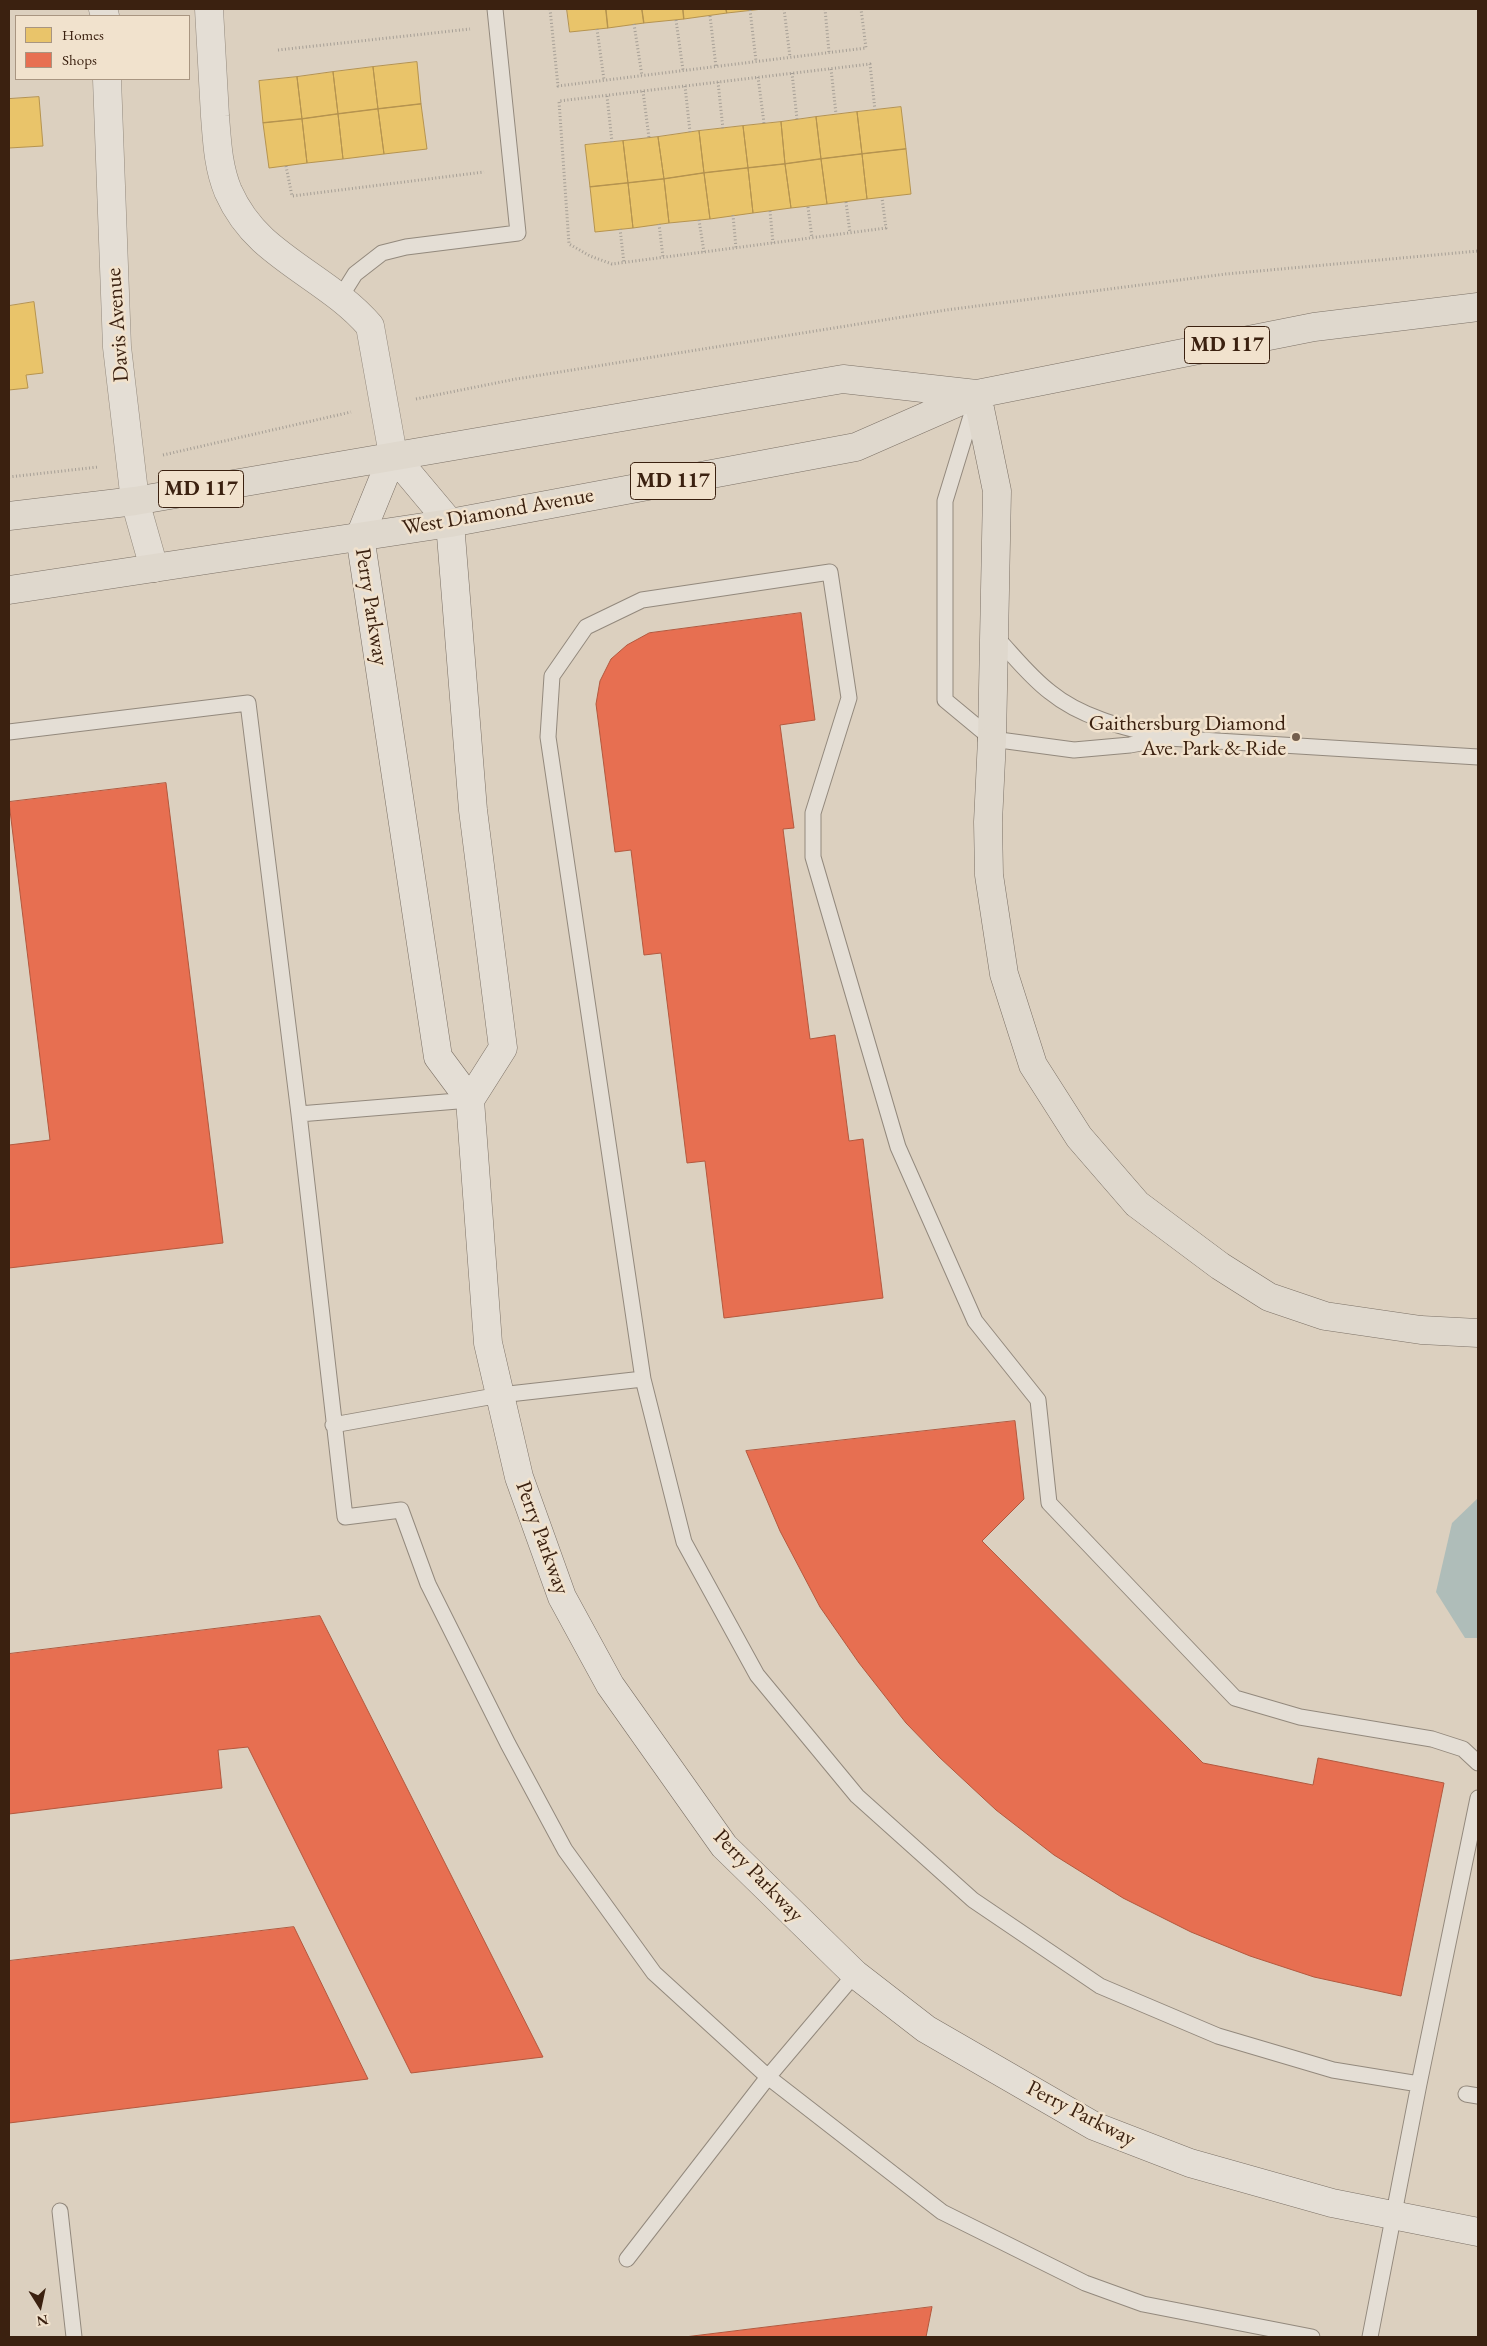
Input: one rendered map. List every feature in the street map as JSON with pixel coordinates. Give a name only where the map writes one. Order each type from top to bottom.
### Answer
[{"type":"main road","name":"West Diamond Avenue","points":[[9,590],[450,522],[856,447],[977,394],[1314,327],[1478,307]]},
{"type":"main road","name":"West Diamond Avenue","points":[[9,516],[135,501],[393,455],[843,379],[977,394]]},
{"type":"main road","points":[[977,394],[997,491],[996,637],[988,822],[989,876],[1004,974],[1033,1065],[1079,1137],[1137,1204],[1220,1266],[1269,1297],[1325,1316],[1421,1330],[1478,1333]]},
{"type":"street","points":[[209,9],[217,142],[221,168],[228,190],[238,210],[263,240],[359,313],[370,326],[393,455],[450,522],[473,810],[503,1048],[470,1100]]},
{"type":"street","name":"Davis Avenue","points":[[107,80],[117,347],[135,501],[154,568]]},
{"type":"street","name":"Perry Parkway","points":[[393,455],[360,536],[438,1057],[470,1100],[488,1344],[519,1477],[562,1597],[610,1685],[724,1846],[855,1974],[926,2029],[1094,2126],[1190,2164],[1332,2203],[1478,2232]]},
{"type":"lane","points":[[340,298],[355,274],[382,253],[406,247],[518,233],[494,9]]},
{"type":"lane","points":[[977,394],[945,501],[945,700],[992,739],[1074,750],[1130,745],[1168,738]]},
{"type":"lane","points":[[1419,2084],[1332,2070],[1218,2036],[1100,1986],[973,1900],[857,1796],[757,1675],[684,1542],[643,1379],[548,737],[552,676],[586,627],[642,600],[830,572],[849,698],[813,813],[813,857],[898,1147],[975,1321],[1038,1400],[1050,1503],[1235,1698],[1300,1717],[1432,1739],[1463,1749],[1478,1764]]},
{"type":"lane","points":[[996,637],[1050,692],[1084,714],[1168,738],[1478,757]]},
{"type":"lane","points":[[9,732],[248,703],[299,1114],[345,1517],[400,1510],[428,1584],[508,1744],[564,1850],[654,1973],[768,2077],[942,2212],[1085,2283],[1142,2304],[1312,2337]]},
{"type":"lane","points":[[299,1114],[470,1100]]},
{"type":"lane","points":[[333,1425],[500,1395],[643,1379]]},
{"type":"lane","points":[[1370,2337],[1419,2084],[1478,1798]]},
{"type":"lane","points":[[627,2259],[768,2077],[855,1974]]},
{"type":"lane","points":[[60,2211],[74,2337]]},
{"type":"path","points":[[550,9],[558,86],[866,48],[862,9]]},
{"type":"path","points":[[784,9],[790,57]]},
{"type":"path","points":[[825,9],[829,52]]},
{"type":"path","points":[[750,10],[756,61]]},
{"type":"path","points":[[710,16],[716,66]]},
{"type":"path","points":[[676,20],[683,70]]},
{"type":"path","points":[[634,24],[642,76]]},
{"type":"path","points":[[278,50],[479,28]]},
{"type":"path","points":[[597,29],[604,80]]},
{"type":"path","points":[[875,110],[870,64],[559,101],[569,244],[590,256],[612,264],[886,228],[882,198]]},
{"type":"path","points":[[830,68],[836,114]]},
{"type":"path","points":[[792,73],[797,119]]},
{"type":"path","points":[[758,78],[764,123]]},
{"type":"path","points":[[718,82],[723,128]]},
{"type":"path","points":[[685,86],[690,132]]},
{"type":"path","points":[[643,91],[650,138]]},
{"type":"path","points":[[607,96],[612,142]]},
{"type":"path","points":[[286,166],[292,196],[487,171]]},
{"type":"path","points":[[846,202],[850,233]]},
{"type":"path","points":[[808,207],[812,238]]},
{"type":"path","points":[[770,211],[774,243]]},
{"type":"path","points":[[733,215],[736,248]]},
{"type":"path","points":[[699,220],[704,252]]},
{"type":"path","points":[[659,224],[663,257]]},
{"type":"path","points":[[620,230],[624,263]]},
{"type":"path","points":[[9,476],[131,463],[320,418],[516,379],[946,310],[1226,274],[1478,251]]},
{"type":"shaded area","points":[[1478,1498],[1478,1638],[1465,1638],[1436,1592],[1452,1523]]},
{"type":"building: Homes","points":[[567,9],[606,9],[608,28],[570,32]]},
{"type":"building: Homes","points":[[606,9],[642,9],[644,23],[608,28]]},
{"type":"building: Homes","points":[[642,9],[683,9],[684,19],[644,23]]},
{"type":"building: Homes","points":[[683,9],[726,9],[727,13],[684,19]]},
{"type":"building: Homes","points":[[726,9],[763,9],[727,13]]},
{"type":"building: Homes","points":[[417,62],[421,104],[378,109],[373,67]]},
{"type":"building: Homes","points":[[373,67],[378,109],[338,114],[333,72]]},
{"type":"building: Homes","points":[[333,72],[338,114],[302,119],[297,77]]},
{"type":"building: Homes","points":[[297,77],[302,119],[263,123],[259,81]]},
{"type":"building: Homes","points":[[39,97],[43,146],[9,148],[9,99]]},
{"type":"building: Homes","points":[[421,104],[427,149],[384,154],[378,109]]},
{"type":"building: Homes","points":[[901,107],[906,149],[862,154],[857,112]]},
{"type":"building: Homes","points":[[378,109],[384,154],[343,159],[338,114]]},
{"type":"building: Homes","points":[[857,112],[862,154],[821,159],[816,117]]},
{"type":"building: Homes","points":[[338,114],[343,159],[307,163],[302,119]]},
{"type":"building: Homes","points":[[816,117],[821,159],[785,164],[781,122]]},
{"type":"building: Homes","points":[[302,119],[307,163],[269,168],[263,123]]},
{"type":"building: Homes","points":[[781,122],[785,164],[748,168],[743,126]]},
{"type":"building: Homes","points":[[743,126],[748,168],[704,173],[699,131]]},
{"type":"building: Homes","points":[[699,131],[704,173],[664,179],[658,137]]},
{"type":"building: Homes","points":[[658,137],[664,179],[628,183],[623,141]]},
{"type":"building: Homes","points":[[623,141],[628,183],[590,187],[585,145]]},
{"type":"building: Homes","points":[[906,149],[911,194],[867,199],[862,154]]},
{"type":"building: Homes","points":[[862,154],[867,199],[827,204],[821,159]]},
{"type":"building: Homes","points":[[821,159],[827,204],[791,208],[785,164]]},
{"type":"building: Homes","points":[[785,164],[791,208],[753,213],[748,168]]},
{"type":"building: Homes","points":[[748,168],[753,213],[710,219],[704,173]]},
{"type":"building: Homes","points":[[704,173],[710,219],[669,223],[664,179]]},
{"type":"building: Homes","points":[[664,179],[669,223],[633,228],[628,183]]},
{"type":"building: Homes","points":[[628,183],[633,228],[595,232],[590,187]]},
{"type":"building: Homes","points":[[34,302],[43,373],[26,375],[28,388],[9,390],[9,306]]},
{"type":"building: Shops","points":[[801,613],[815,720],[780,725],[794,828],[783,829],[810,1039],[835,1035],[849,1141],[863,1139],[883,1298],[724,1318],[705,1161],[687,1163],[661,953],[644,955],[631,850],[615,852],[596,704],[600,681],[611,659],[627,645],[649,633]]},
{"type":"building: Shops","points":[[166,783],[223,1243],[9,1268],[9,1145],[50,1140],[9,802]]},
{"type":"building: Shops","points":[[1015,1421],[1024,1499],[982,1541],[1203,1763],[1313,1785],[1318,1758],[1444,1783],[1401,1996],[1314,1977],[1250,1956],[1191,1932],[1123,1898],[1054,1855],[996,1810],[939,1757],[906,1723],[859,1663],[820,1607],[780,1531],[746,1451]]},
{"type":"building: Shops","points":[[320,1616],[543,2057],[411,2073],[248,1747],[218,1750],[222,1788],[9,1814],[9,1654]]},
{"type":"building: Shops","points":[[294,1927],[368,2079],[9,2123],[9,1961]]},
{"type":"building: Shops","points":[[932,2307],[926,2337],[685,2337]]},
{"type":"place","name":"Gaithersburg Diamond Ave. Park & Ride","points":[[1296,737]]}]
